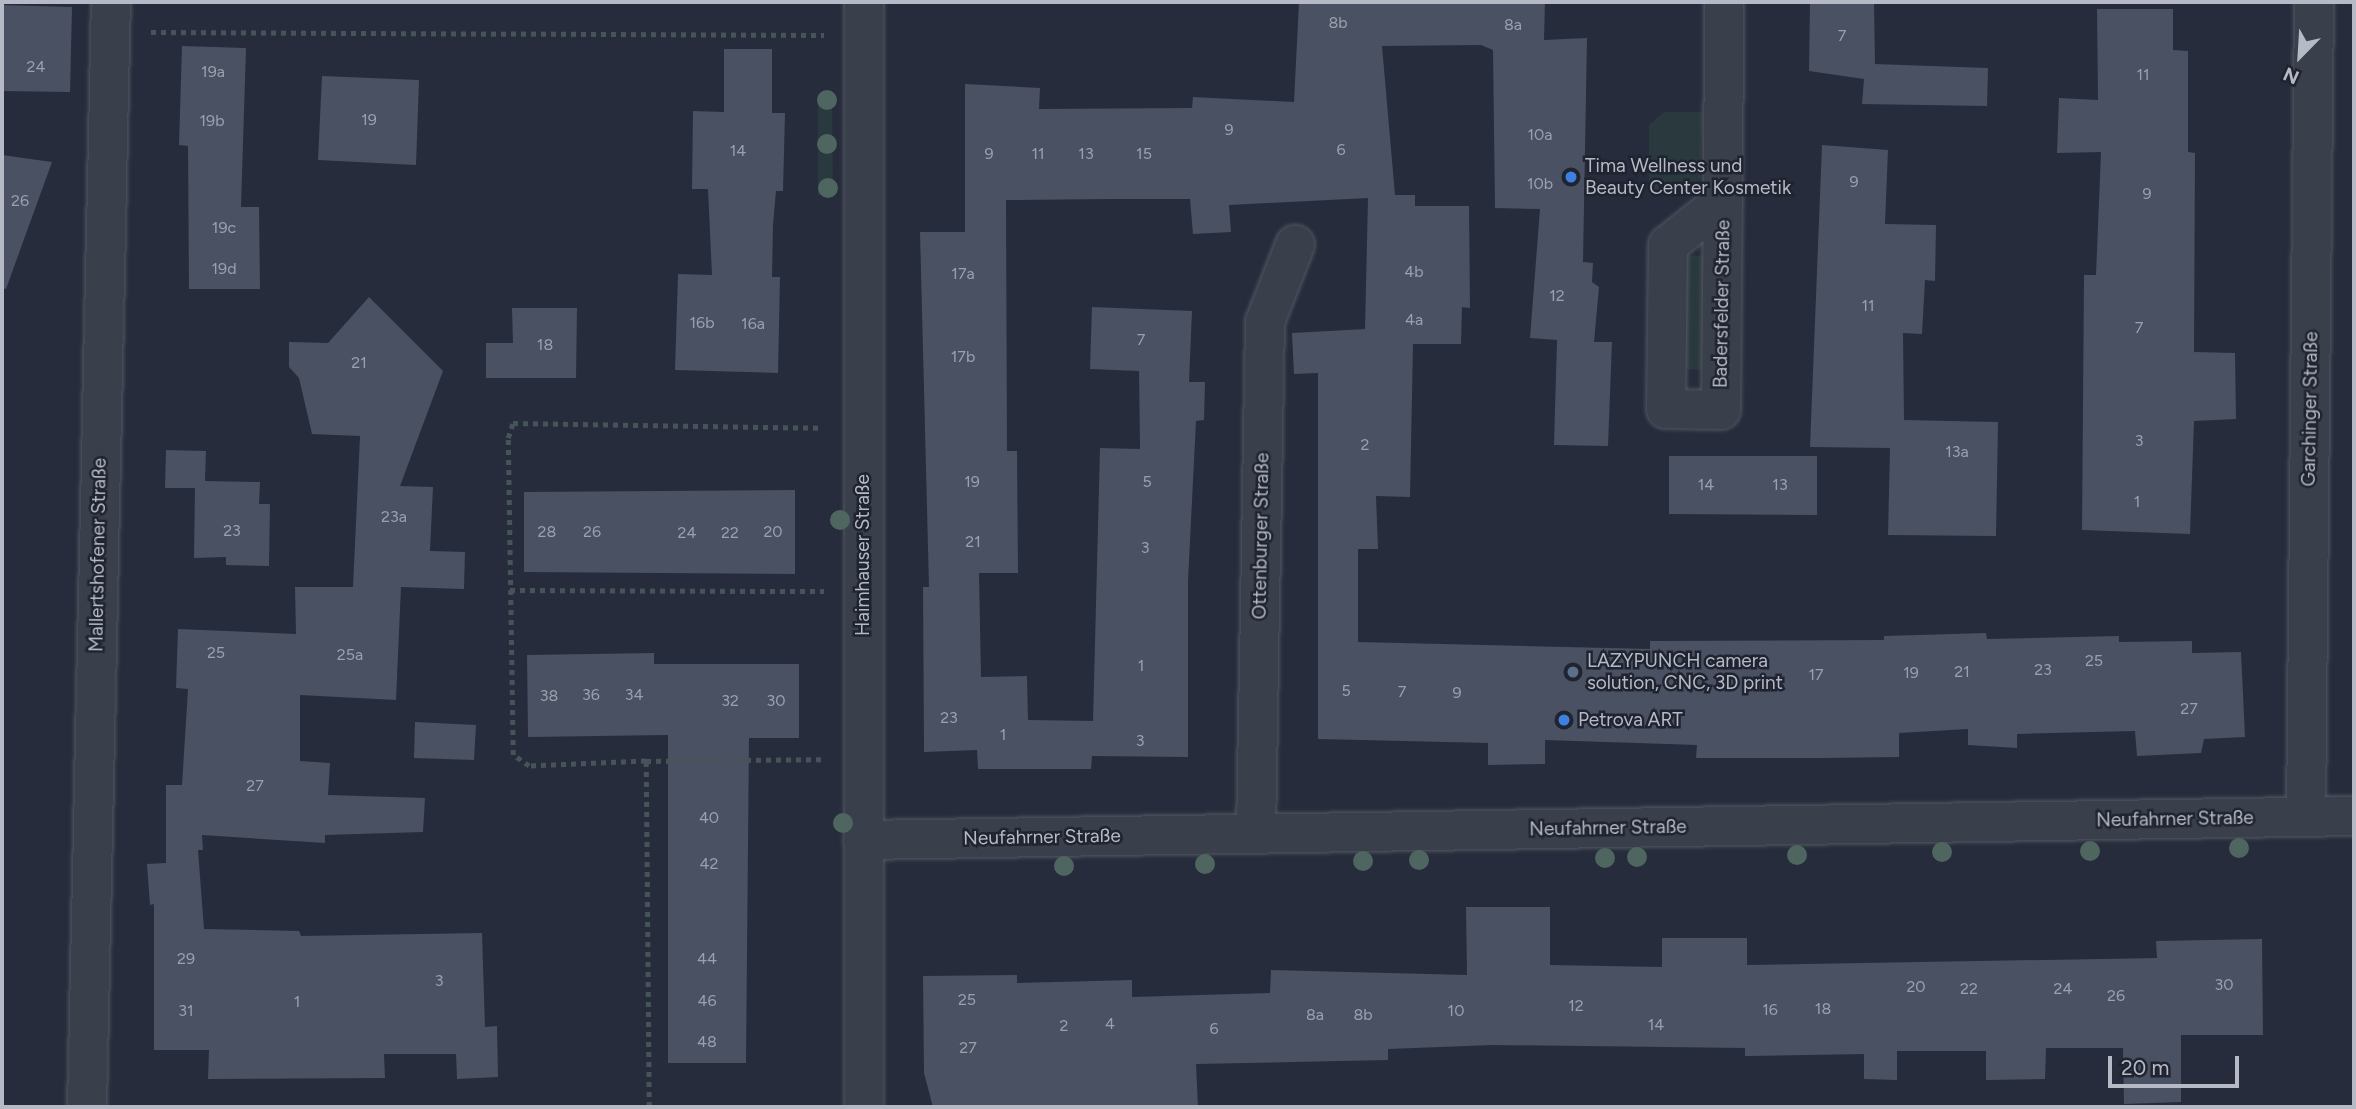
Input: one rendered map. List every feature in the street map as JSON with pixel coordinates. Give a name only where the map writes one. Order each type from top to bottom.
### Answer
[{"type":"street","name":"Badersfelder Straße","points":[[1723,201],[1668,244],[1665,409],[1721,410],[1723,201],[1724,2]]},
{"type":"street","name":"Garchinger Straße","points":[[2306,817],[2314,2]]},
{"type":"street","name":"Mallertshofener Straße","points":[[87,1107],[110,16]]},
{"type":"street","name":"Haimhauser Straße","points":[[864,18],[864,1107]]},
{"type":"street","name":"Ottenburger Straße","points":[[1256,833],[1265,322],[1296,245]]},
{"type":"street","name":"Neufahrner Straße","points":[[863,839],[2354,816]]},
{"type":"path","points":[[110,16],[864,18]]},
{"type":"path","points":[[863,430],[513,423],[508,438],[513,755],[529,766],[646,761],[863,758]]},
{"type":"path","points":[[510,590],[863,591]]},
{"type":"path","points":[[646,761],[649,1107]]},
{"type":"shaded area","points":[[818,94],[832,94],[833,195],[818,195]]},
{"type":"shaded area","points":[[1664,112],[1702,112],[1701,178],[1690,192],[1649,195],[1649,125]]},
{"type":"shaded area","points":[[1685,255],[1705,256],[1703,370],[1682,369]]},
{"type":"building","points":[[1299,2],[1545,2],[1544,40],[1587,38],[1583,262],[1593,263],[1592,282],[1599,287],[1594,342],[1612,342],[1608,446],[1554,445],[1557,340],[1530,338],[1540,209],[1495,208],[1493,50],[1481,45],[1382,46],[1395,195],[1415,195],[1415,206],[1469,206],[1470,308],[1462,307],[1461,344],[1413,344],[1410,497],[1376,496],[1378,549],[1358,549],[1358,642],[1650,649],[1650,641],[1884,640],[1884,636],[1986,633],[1987,639],[2119,636],[2119,642],[2192,641],[2192,653],[2241,652],[2245,737],[2204,739],[2201,753],[2137,756],[2135,731],[2017,734],[2017,748],[1968,745],[1968,729],[1899,733],[1899,757],[1824,758],[1696,758],[1697,745],[1545,740],[1545,764],[1488,765],[1488,743],[1318,739],[1318,373],[1294,374],[1292,333],[1365,329],[1368,198],[1229,205],[1231,232],[1193,234],[1190,199],[1006,200],[1007,451],[1017,451],[1018,573],[979,573],[981,677],[1027,676],[1028,720],[1093,721],[1100,448],[1140,449],[1139,371],[1090,369],[1092,307],[1192,311],[1189,382],[1205,382],[1204,420],[1196,421],[1188,581],[1188,757],[1092,756],[1091,769],[978,769],[977,750],[924,752],[923,587],[929,587],[920,232],[965,232],[965,84],[1040,88],[1039,109],[1192,108],[1193,97],[1294,102]]},
{"type":"building","points":[[1810,2],[1874,2],[1875,64],[1988,68],[1987,106],[1862,104],[1864,79],[1809,71]]},
{"type":"building","points":[[2,5],[72,7],[70,92],[2,91]]},
{"type":"building","points":[[2097,9],[2173,9],[2173,50],[2188,51],[2188,152],[2195,153],[2194,352],[2235,353],[2236,419],[2194,421],[2190,534],[2082,530],[2084,275],[2096,275],[2101,152],[2057,153],[2059,98],[2098,100]]},
{"type":"building","points":[[182,46],[246,48],[241,207],[259,207],[260,289],[189,289],[188,146],[179,145]]},
{"type":"building","points":[[724,49],[772,49],[772,113],[785,113],[783,191],[776,191],[773,225],[772,277],[780,277],[778,373],[675,370],[678,274],[712,275],[708,189],[692,189],[693,111],[724,112]]},
{"type":"building","points":[[322,76],[419,80],[416,165],[318,160]]},
{"type":"building","points":[[1822,145],[1888,150],[1885,224],[1936,225],[1935,281],[1925,280],[1922,334],[1903,333],[1904,420],[1998,422],[1996,536],[1888,535],[1890,448],[1810,447]]},
{"type":"building","points":[[2,155],[52,162],[6,289],[2,288]]},
{"type":"building","points":[[369,297],[443,371],[400,486],[433,487],[430,551],[465,552],[464,589],[401,587],[396,700],[300,695],[300,761],[330,763],[328,795],[425,798],[423,832],[325,835],[325,843],[202,835],[203,850],[198,850],[204,929],[299,931],[301,936],[482,933],[485,1027],[497,1026],[498,1077],[457,1079],[456,1054],[384,1054],[385,1078],[208,1079],[209,1050],[154,1050],[154,904],[150,905],[147,864],[166,863],[166,785],[182,785],[188,689],[176,688],[178,629],[296,634],[295,587],[353,587],[360,436],[312,434],[299,378],[289,367],[289,342],[328,343]]},
{"type":"building","points":[[512,308],[577,308],[576,378],[486,378],[486,343],[513,343]]},
{"type":"building","points":[[166,450],[206,451],[205,481],[260,482],[259,504],[270,504],[269,566],[226,565],[226,557],[194,558],[195,488],[165,488]]},
{"type":"building","points":[[1669,456],[1817,456],[1817,515],[1669,514]]},
{"type":"building","points":[[795,490],[795,574],[524,572],[524,492]]},
{"type":"building","points":[[654,653],[654,664],[799,664],[799,738],[749,738],[746,1063],[668,1063],[668,735],[528,737],[527,655]]},
{"type":"building","points":[[415,722],[476,725],[474,760],[414,758]]},
{"type":"building","points":[[1466,907],[1550,907],[1550,965],[1662,967],[1662,938],[1747,938],[1747,965],[2157,958],[2156,941],[2262,939],[2263,1035],[2181,1035],[2181,1102],[2124,1104],[2123,1048],[2046,1048],[2045,1079],[1986,1080],[1986,1051],[1897,1051],[1897,1080],[1864,1079],[1864,1054],[1745,1056],[1745,1048],[1493,1045],[1388,1049],[1388,1060],[1196,1064],[1198,1107],[933,1107],[924,1073],[923,976],[1017,975],[1017,983],[1132,980],[1132,997],[1270,993],[1271,970],[1467,975]]},
{"type":"place","name":"Tima Wellness und Beauty Center Kosmetik","points":[[1571,177]]},
{"type":"place","name":"LAZYPUNCH camera solution, CNC, 3D print","points":[[1573,672]]},
{"type":"place","name":"Petrova ART","points":[[1564,720]]}]
